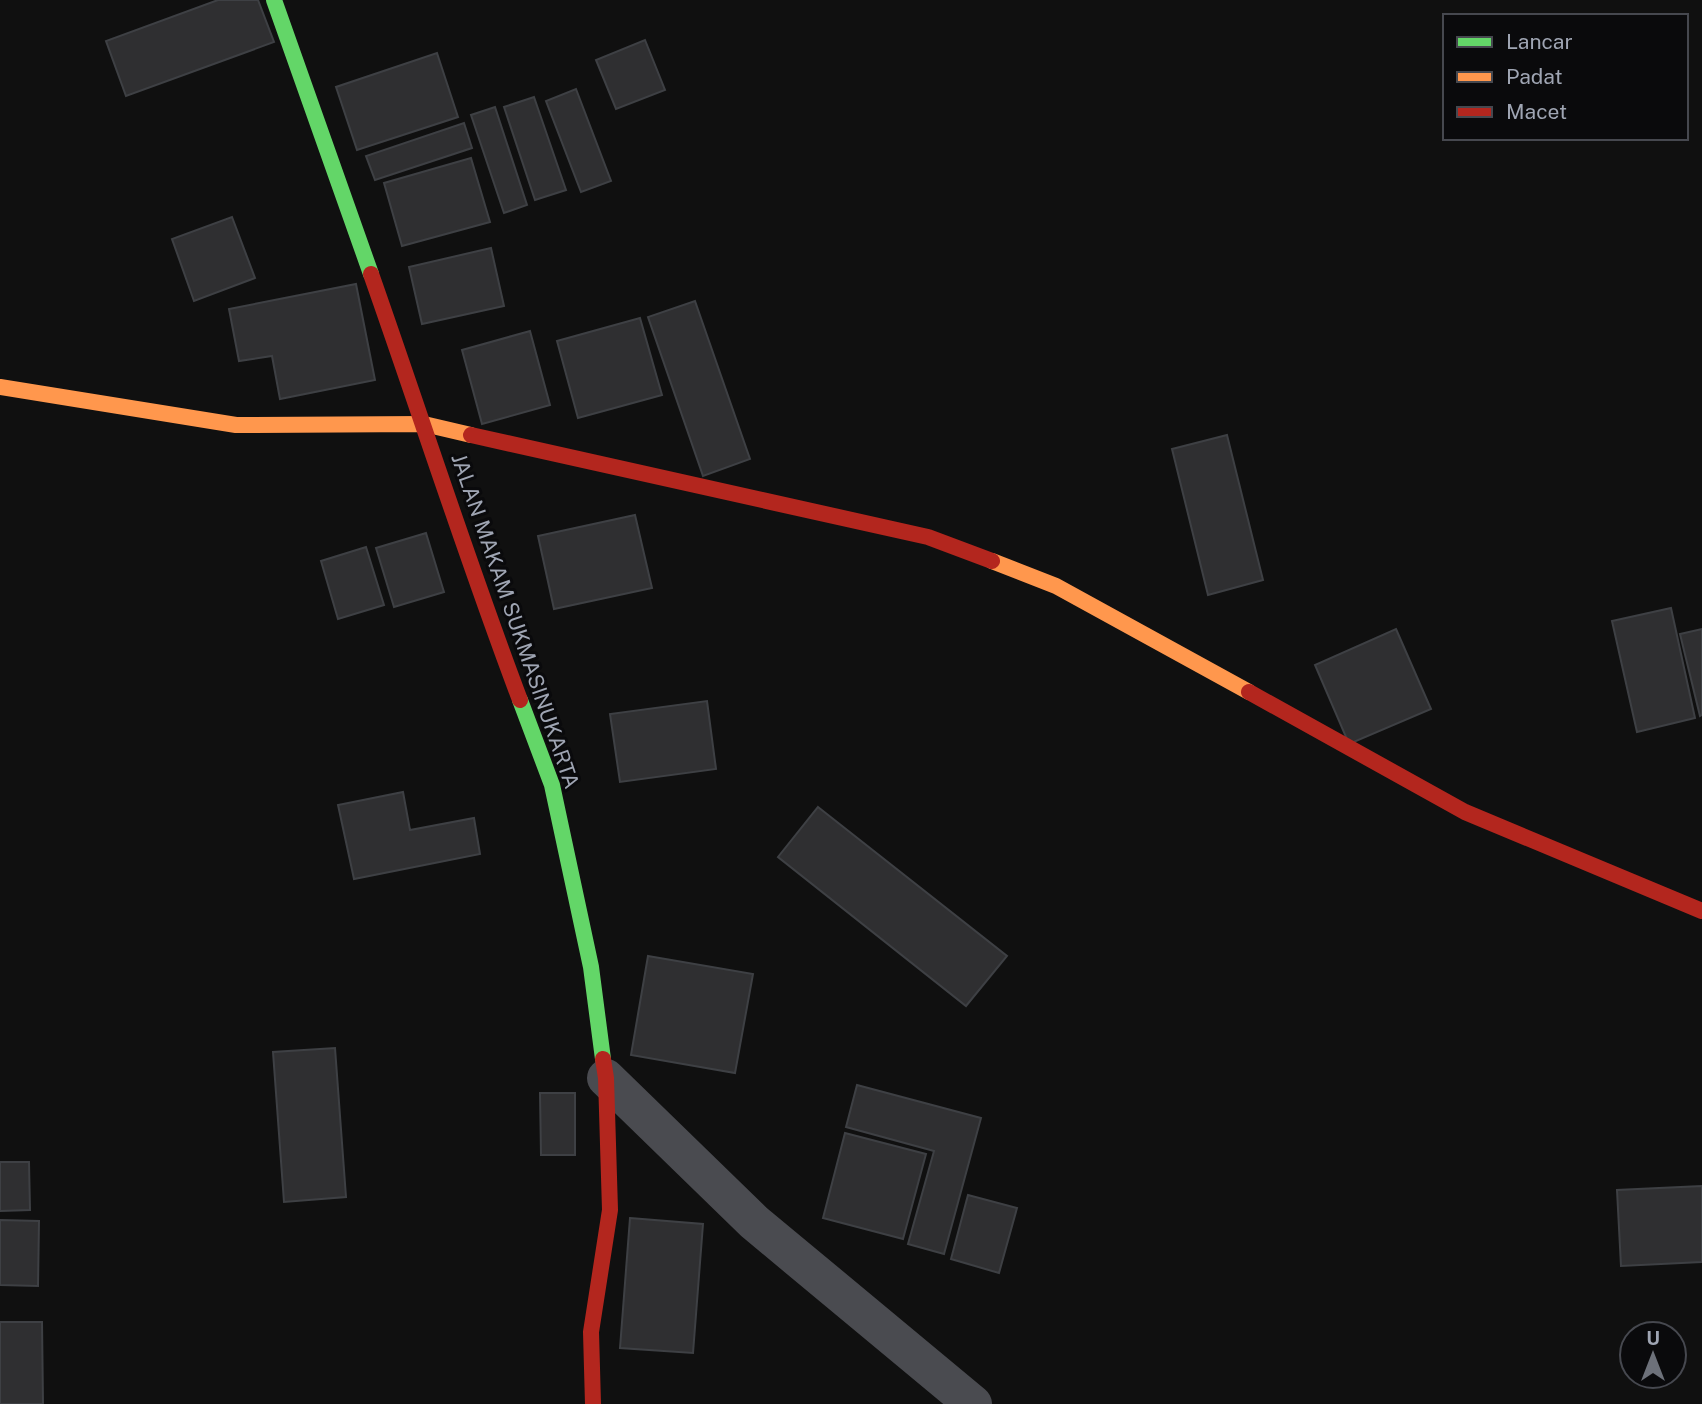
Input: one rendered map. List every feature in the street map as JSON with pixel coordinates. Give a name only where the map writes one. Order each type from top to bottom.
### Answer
[{"type":"street","name":"JALAN MAKAM SUKMASINUKARTA","points":[[274,0],[495,634],[552,785],[591,967],[606,1079],[610,1210],[591,1332],[593,1404]]},
{"type":"street","points":[[0,387],[236,425],[424,424],[928,537],[1056,586],[1465,812],[1702,911]]},
{"type":"street","points":[[606,1079],[754,1222],[973,1404]]},
{"type":"building","points":[[218,0],[258,0],[274,42],[126,96],[106,41]]},
{"type":"building","points":[[645,40],[665,90],[616,109],[596,60]]},
{"type":"building","points":[[437,53],[458,117],[357,150],[336,87]]},
{"type":"building","points":[[576,89],[611,181],[581,192],[546,101]]},
{"type":"building","points":[[534,97],[566,190],[535,200],[504,107]]},
{"type":"building","points":[[495,107],[527,205],[504,213],[471,115]]},
{"type":"building","points":[[464,123],[472,148],[375,180],[366,156]]},
{"type":"building","points":[[471,158],[490,222],[402,246],[384,183]]},
{"type":"building","points":[[232,217],[255,278],[194,301],[172,239]]},
{"type":"building","points":[[491,248],[504,306],[422,324],[409,267]]},
{"type":"building","points":[[356,284],[375,380],[280,399],[272,356],[239,361],[229,309]]},
{"type":"building","points":[[695,301],[750,459],[703,476],[648,317]]},
{"type":"building","points":[[640,318],[662,395],[578,418],[557,341]]},
{"type":"building","points":[[530,331],[550,405],[482,424],[462,350]]},
{"type":"building","points":[[1227,435],[1263,580],[1208,595],[1172,449]]},
{"type":"building","points":[[635,515],[652,588],[554,609],[538,536]]},
{"type":"building","points":[[426,533],[444,592],[394,607],[376,548]]},
{"type":"building","points":[[366,547],[384,605],[338,619],[321,561]]},
{"type":"building","points":[[1671,608],[1695,718],[1637,732],[1612,621]]},
{"type":"building","points":[[1396,629],[1431,709],[1349,744],[1315,665]]},
{"type":"building","points":[[1702,629],[1702,715],[1700,716],[1680,634]]},
{"type":"building","points":[[707,701],[716,769],[620,782],[610,714]]},
{"type":"building","points":[[403,792],[410,830],[474,818],[480,854],[354,879],[338,805]]},
{"type":"building","points":[[818,807],[1007,956],[966,1006],[778,857]]},
{"type":"building","points":[[648,956],[753,974],[735,1073],[631,1055]]},
{"type":"building","points":[[335,1048],[346,1197],[284,1202],[273,1052]]},
{"type":"building","points":[[857,1085],[981,1118],[944,1254],[908,1244],[934,1151],[846,1127]]},
{"type":"building","points":[[540,1093],[575,1093],[575,1155],[541,1155]]},
{"type":"building","points":[[845,1133],[926,1154],[903,1239],[823,1218]]},
{"type":"building","points":[[0,1162],[29,1162],[30,1210],[0,1211]]},
{"type":"building","points":[[1702,1186],[1702,1262],[1621,1266],[1617,1190]]},
{"type":"building","points":[[968,1195],[1017,1208],[999,1273],[951,1259]]},
{"type":"building","points":[[630,1218],[703,1224],[693,1353],[620,1348]]},
{"type":"building","points":[[0,1220],[39,1221],[38,1286],[0,1285]]},
{"type":"building","points":[[0,1322],[42,1322],[43,1404],[0,1404]]},
{"type":"traffic: fast","points":[[274,0],[371,274]]},
{"type":"traffic: fast","points":[[520,700],[552,785],[591,967],[603,1059]]},
{"type":"traffic: slow","points":[[0,387],[236,425],[424,424],[471,435]]},
{"type":"traffic: slow","points":[[992,561],[1056,586],[1249,692]]},
{"type":"traffic: jam","points":[[371,274],[520,700]]},
{"type":"traffic: jam","points":[[471,435],[928,537],[992,561]]},
{"type":"traffic: jam","points":[[1249,692],[1465,812],[1702,911]]},
{"type":"traffic: jam","points":[[593,1404],[591,1332],[610,1210],[606,1078],[603,1059]]}]
